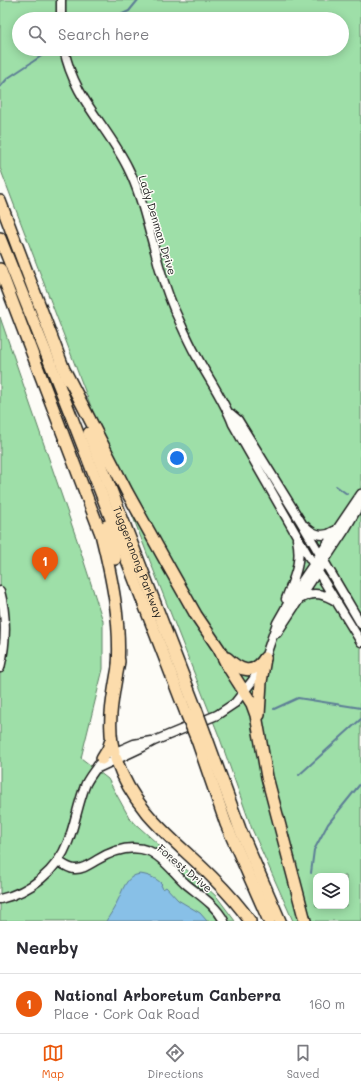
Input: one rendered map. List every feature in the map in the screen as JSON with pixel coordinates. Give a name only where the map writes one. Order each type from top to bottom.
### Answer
[{"type":"highway","name":"Tuggeranong Parkway","points":[[0,201],[66,373],[201,738],[280,921]]},
{"type":"highway","name":"Tuggeranong Parkway","points":[[0,238],[191,711]]},
{"type":"highway","points":[[0,269],[101,534],[109,566],[117,612],[119,642],[118,667]]},
{"type":"highway","points":[[66,373],[131,499],[196,615],[254,708],[267,777],[305,921]]},
{"type":"highway","points":[[72,418],[111,542],[122,594],[122,641],[111,707],[111,737],[115,756],[128,787],[148,815],[212,877],[232,898],[250,921]]},
{"type":"highway","points":[[218,649],[235,666],[242,669],[254,669],[260,665],[265,658]]},
{"type":"highway","points":[[260,737],[258,706],[265,658]]},
{"type":"highway","points":[[99,764],[108,749],[111,737]]},
{"type":"highway","name":"Tuggeranong Parkway","points":[[201,738],[226,824],[269,921]]},
{"type":"street","points":[[61,0],[61,12]]},
{"type":"street","name":"Lady Denman Drive","points":[[66,56],[71,74],[77,87],[91,111],[115,144],[129,169],[140,196],[159,265],[174,309],[195,354],[228,410],[233,424],[361,642]]},
{"type":"street","name":"Lady Denman Drive","points":[[228,410],[238,420],[361,624]]},
{"type":"street","points":[[275,628],[294,593],[361,494]]},
{"type":"street","points":[[269,647],[319,571],[361,502]]},
{"type":"street","points":[[300,522],[311,531],[320,535],[331,534],[337,528]]},
{"type":"street","points":[[0,898],[12,896],[32,885],[51,870],[58,861],[68,842],[87,782],[99,764],[115,756],[143,748],[154,741],[217,715],[231,706],[245,692],[265,658],[298,565],[299,551],[297,534]]},
{"type":"street","points":[[0,591],[5,623],[5,641],[0,668]]},
{"type":"street","points":[[300,600],[307,595],[321,594],[338,603]]},
{"type":"street","name":"Forest Drive","points":[[58,861],[69,868],[76,869],[88,865],[109,853],[121,849],[136,848],[148,851],[165,863],[193,890],[210,903],[224,921]]},
{"type":"green space","points":[[0,0],[361,0],[361,921],[293,921],[252,829],[219,736],[146,551],[0,168]]},
{"type":"green space","points":[[0,317],[77,540],[103,621],[103,669],[81,758],[108,779],[130,819],[217,897],[235,921],[0,921]]},
{"type":"water","points":[[140,874],[157,880],[162,884],[163,889],[166,887],[178,900],[200,913],[207,921],[106,921],[128,881],[135,875]]},
{"type":"waterway","points":[[127,12],[138,0]]},
{"type":"waterway","points":[[0,87],[8,78],[41,56]]},
{"type":"waterway","points":[[336,486],[347,494]]},
{"type":"waterway","points":[[274,709],[298,698],[361,708]]},
{"type":"waterway","points":[[299,775],[361,719]]},
{"type":"waterway","points":[[311,873],[314,850],[328,824],[361,783]]},
{"type":"place","name":"National Arboretum Canberra","points":[[45,580]]}]
